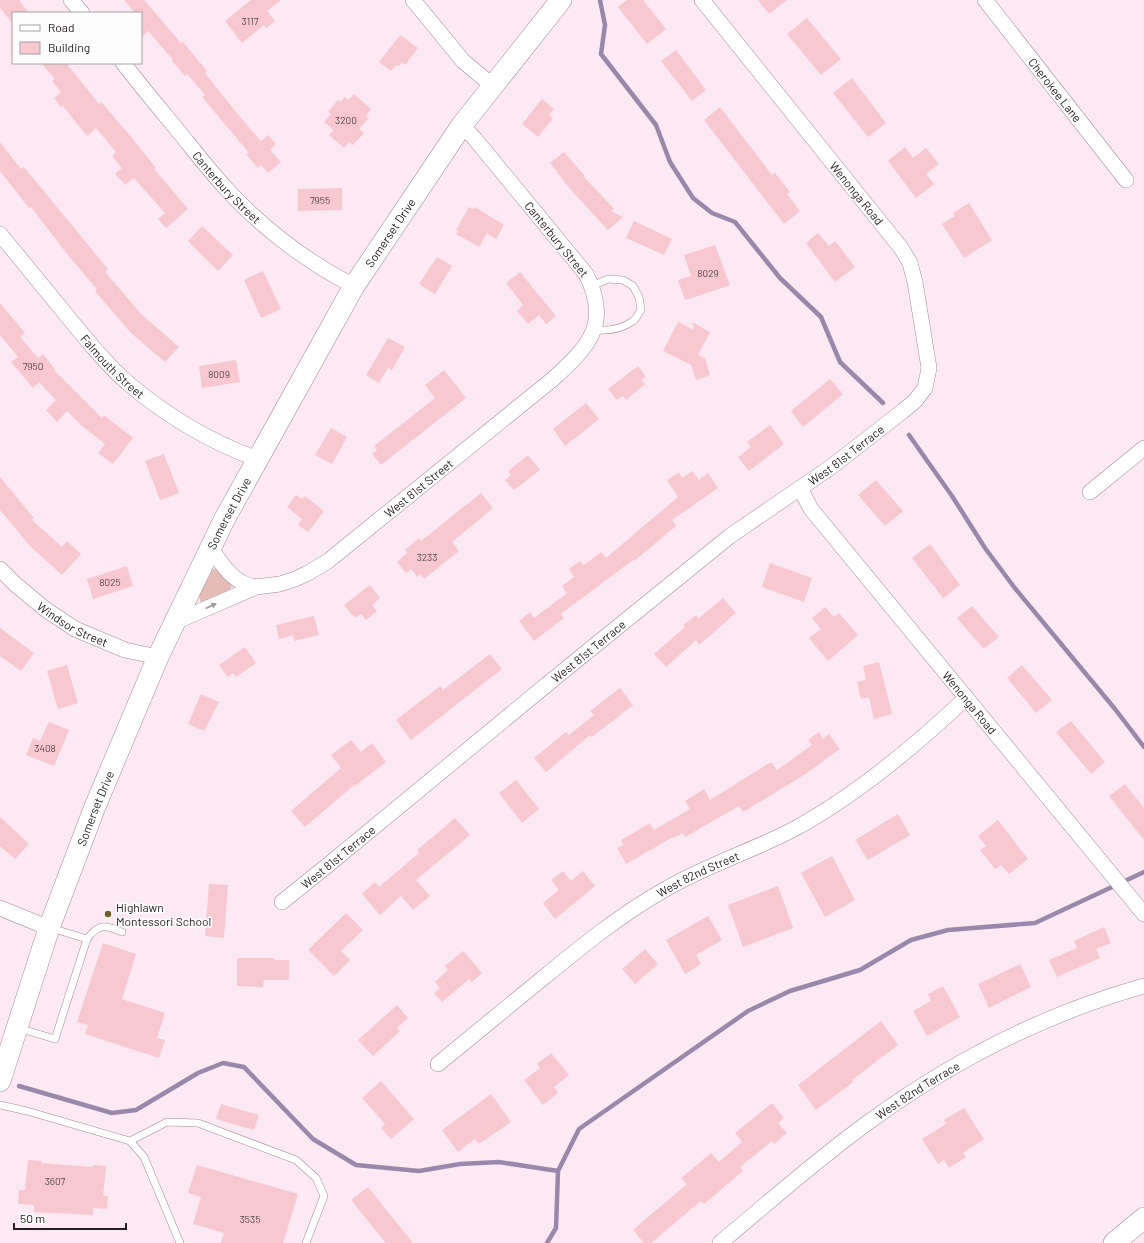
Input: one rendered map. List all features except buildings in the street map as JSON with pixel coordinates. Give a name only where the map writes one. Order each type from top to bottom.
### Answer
[{"type":"street","points":[[71,0],[81,12]]},
{"type":"street","points":[[413,0],[464,61],[493,86]]},
{"type":"street","name":"Somerset Drive","points":[[0,1081],[49,928],[94,808],[158,657],[224,520],[354,286],[462,126],[561,0]]},
{"type":"street","name":"Wenonga Road","points":[[702,0],[901,248],[910,263],[929,368],[925,388],[915,401],[904,411]]},
{"type":"street","name":"Cherokee Lane","points":[[985,0],[1126,180]]},
{"type":"street","name":"Canterbury Street","points":[[124,64],[208,168],[232,195],[260,222],[310,260],[336,277],[354,286]]},
{"type":"street","name":"Canterbury Street","points":[[462,126],[475,139],[577,262],[586,274],[592,286],[596,299],[595,330],[586,346],[568,365]]},
{"type":"street","name":"Falmouth Street","points":[[0,234],[102,358],[129,384],[160,409],[206,436],[232,450],[257,459]]},
{"type":"street","name":"West 81st Street","points":[[175,622],[256,587],[280,584],[296,579],[328,561],[568,365]]},
{"type":"street","name":"West 81st Terrace","points":[[282,902],[730,536],[831,467],[904,411]]},
{"type":"street","points":[[1090,492],[1144,448]]},
{"type":"street","name":"Wenonga Road","points":[[800,488],[811,509],[1144,914]]},
{"type":"street","name":"West 81st Street","points":[[211,548],[228,572],[238,581],[246,585],[256,587]]},
{"type":"street","name":"Windsor Street","points":[[0,569],[45,610],[75,629],[125,650],[158,657]]},
{"type":"street","name":"West 82nd Street","points":[[438,1064],[582,946],[626,913],[665,889],[702,870],[756,848],[796,828],[833,806],[934,728],[966,698]]},
{"type":"street","points":[[0,908],[49,928]]},
{"type":"street","name":"West 82nd Terrace","points":[[720,1243],[866,1124],[923,1085],[985,1051],[1047,1020],[1144,986]]},
{"type":"street","points":[[1114,1243],[1144,1218]]},
{"type":"lane","points":[[592,286],[608,279],[623,280],[634,286],[639,297],[641,310],[634,320],[622,326],[606,331],[595,330]]},
{"type":"lane","points":[[18,1028],[55,1039],[87,939],[91,933],[99,927],[107,926],[122,932]]},
{"type":"lane","points":[[49,928],[87,939]]},
{"type":"lane","points":[[0,1105],[27,1111],[130,1140],[144,1157],[180,1243]]},
{"type":"lane","points":[[130,1140],[167,1122],[198,1123],[296,1160],[316,1178],[324,1196],[306,1243]]},
{"type":"shaded area","points":[[213,569],[217,569],[232,586],[230,590],[202,602],[200,601],[199,596]]},
{"type":"waterway","points":[[600,0],[605,25],[601,54],[656,125],[670,162],[693,198],[712,213],[735,222],[780,278],[821,317],[840,362],[883,403]]},
{"type":"waterway","points":[[909,435],[952,496],[985,548],[1014,587],[1115,709],[1144,747]]},
{"type":"waterway","points":[[547,1243],[556,1228],[558,1171],[579,1129],[748,1011],[790,991],[860,970],[911,940],[948,930],[1035,923],[1144,872]]},
{"type":"waterway","points":[[19,1086],[112,1113],[136,1110],[198,1073],[223,1063],[244,1067],[313,1139],[356,1165],[419,1171],[460,1164],[499,1162],[558,1171]]},
{"type":"place","name":"Highlawn Montessori School","points":[[108,914]]}]
